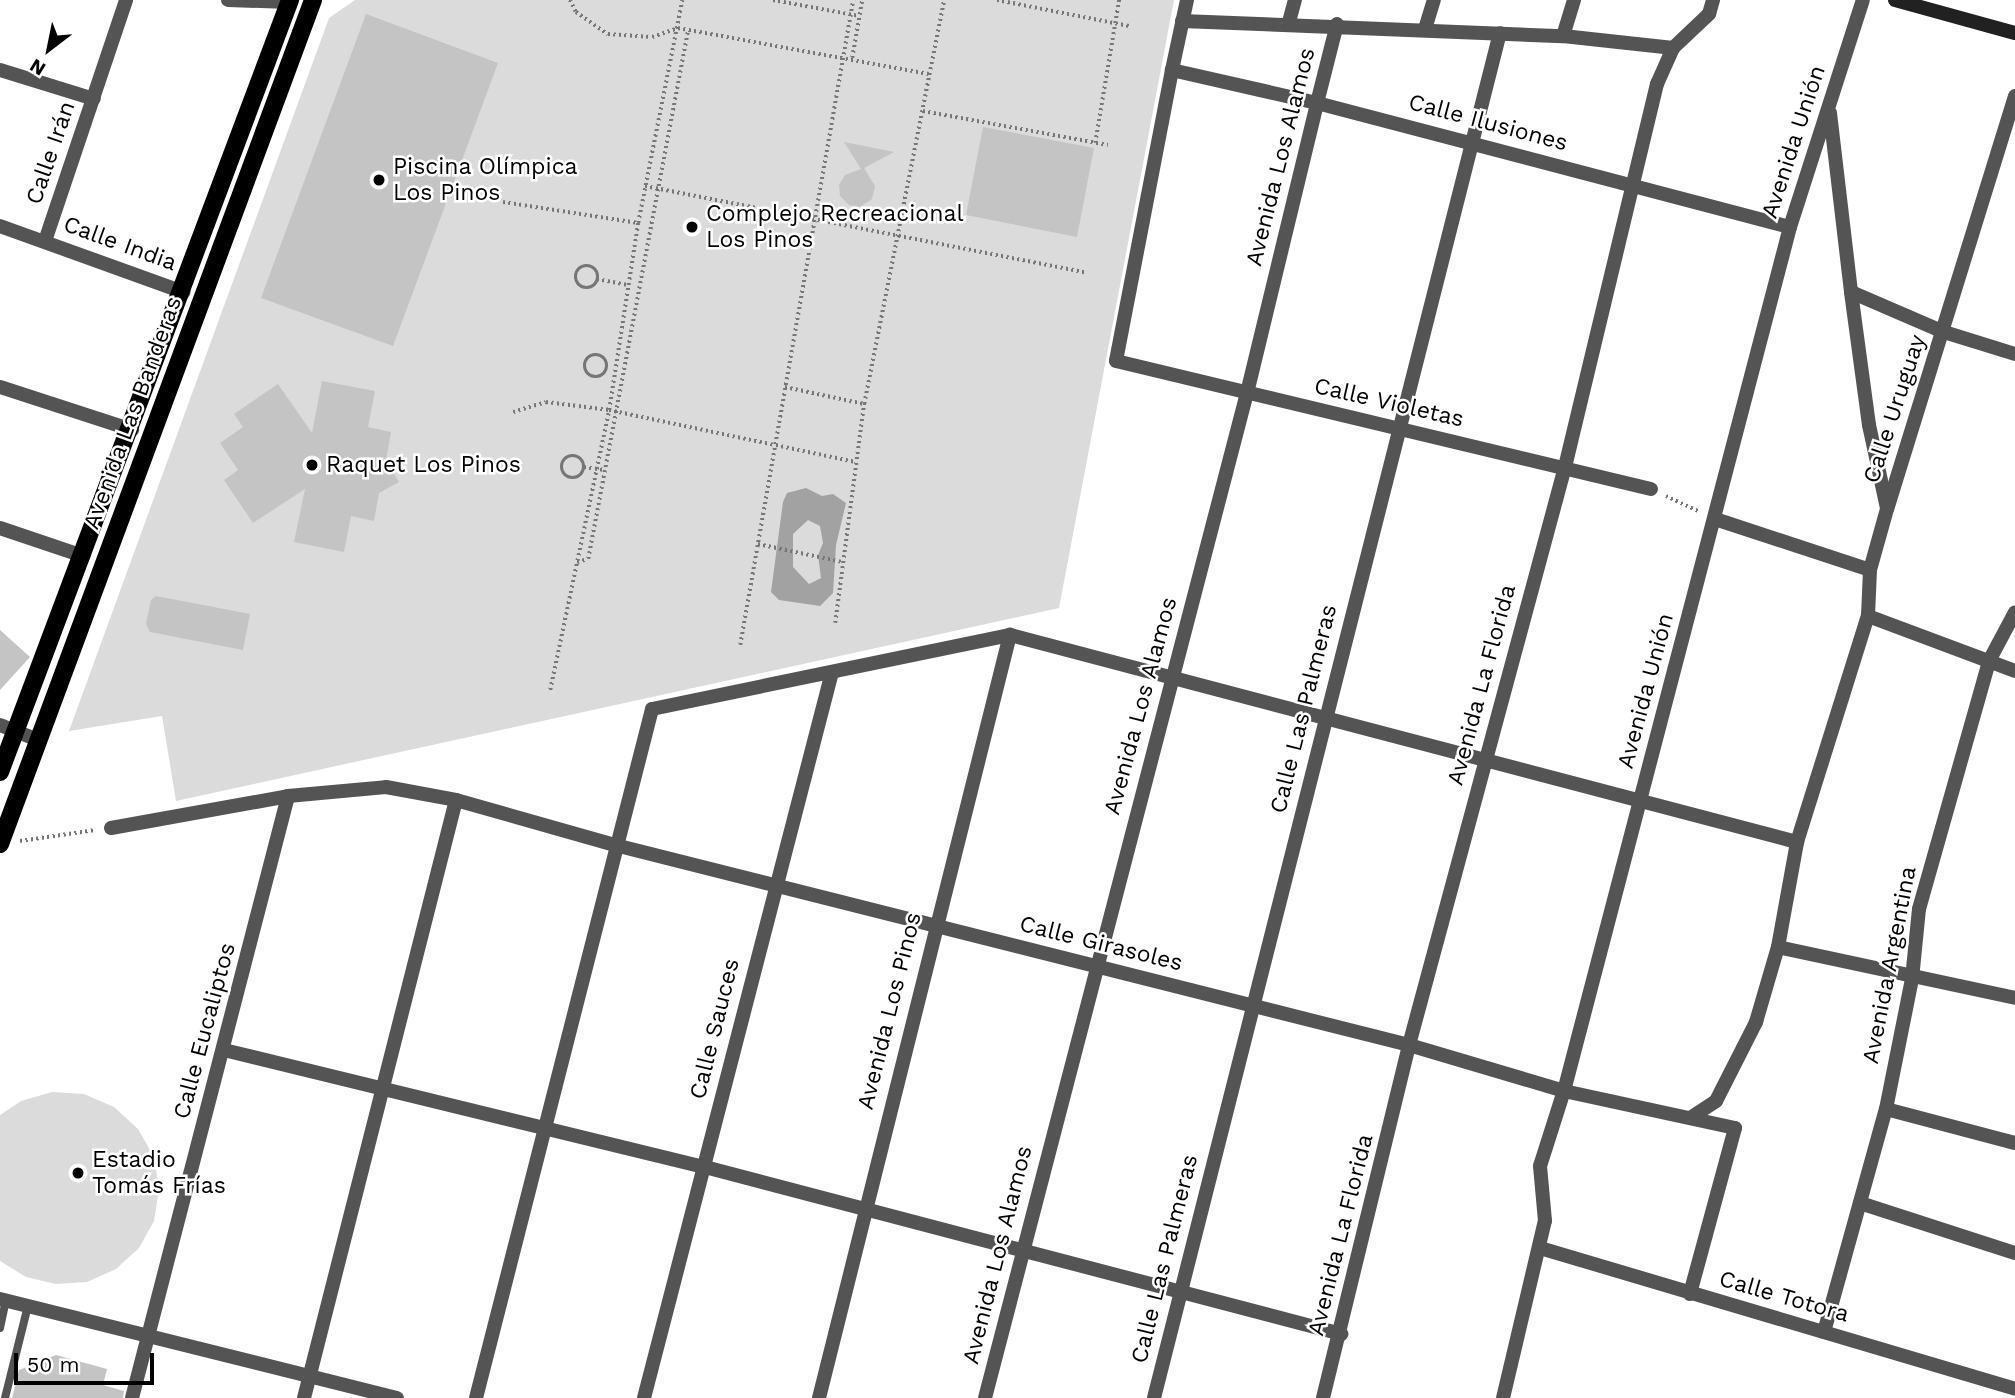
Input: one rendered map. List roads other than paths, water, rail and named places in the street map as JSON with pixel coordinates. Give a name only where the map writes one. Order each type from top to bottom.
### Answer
[{"type":"main road","name":"Avenida Las Banderas","points":[[6,843],[38,740],[313,0]]},
{"type":"main road","points":[[1895,0],[2015,33]]},
{"type":"main road","name":"Avenida Las Banderas","points":[[0,772],[8,728],[83,556],[291,1]]},
{"type":"street","name":"Calle Irán","points":[[45,241],[125,0]]},
{"type":"street","points":[[228,0],[291,1]]},
{"type":"street","points":[[1172,69],[1186,0]]},
{"type":"street","points":[[1289,22],[1295,0]]},
{"type":"street","points":[[1425,29],[1434,0]]},
{"type":"street","points":[[1563,36],[1574,0]]},
{"type":"street","name":"Avenida La Florida","points":[[1323,1398],[1341,1334],[1409,1045],[1565,467],[1657,84],[1673,48],[1709,14],[1713,0]]},
{"type":"street","name":"Avenida Unión","points":[[1503,1398],[1545,1221],[1540,1166],[1564,1091],[1642,801],[1790,227],[1863,0]]},
{"type":"street","points":[[1182,21],[1289,22],[1563,36],[1673,48]]},
{"type":"street","name":"Avenida Los Alamos","points":[[985,1398],[1247,393],[1337,24]]},
{"type":"street","name":"Calle Las Palmeras","points":[[1154,1398],[1500,33]]},
{"type":"street","name":"Calle Ilusiones","points":[[1172,69],[1472,141],[1790,227]]},
{"type":"street","name":"Calle Violetas","points":[[1172,69],[1116,361],[1651,489]]},
{"type":"street","points":[[0,70],[94,99]]},
{"type":"street","name":"Calle Uruguay","points":[[1690,1118],[1716,1101],[1740,1061],[1778,947],[1797,842],[1868,616],[1870,570],[2015,96]]},
{"type":"street","points":[[1829,110],[1869,425],[1887,509]]},
{"type":"street","name":"Calle India","points":[[0,226],[184,292]]},
{"type":"street","points":[[1851,292],[1944,332],[2015,354]]},
{"type":"street","points":[[0,387],[132,430]]},
{"type":"street","points":[[1715,519],[1870,570]]},
{"type":"street","points":[[0,528],[83,556]]},
{"type":"street","name":"Avenida Argentina","points":[[1824,1332],[1885,1109],[1912,979],[1919,909],[1989,662],[2015,612]]},
{"type":"street","points":[[1868,616],[2015,671]]},
{"type":"street","points":[[476,1398],[615,845],[652,709],[1010,635],[1170,681],[1326,715],[1797,842]]},
{"type":"street","name":"Avenida Los Pinos","points":[[819,1398],[934,925],[1010,635]]},
{"type":"street","name":"Calle Sauces","points":[[644,1398],[705,1167],[774,886],[832,672]]},
{"type":"street","points":[[8,728],[38,740]]},
{"type":"street","name":"Calle Girasoles","points":[[111,828],[288,796],[386,787],[456,800],[774,886],[1409,1045],[1564,1091],[1735,1128],[1690,1293]]},
{"type":"street","name":"Calle Eucaliptos","points":[[132,1398],[288,796]]},
{"type":"street","points":[[304,1398],[456,800]]},
{"type":"street","points":[[1778,947],[1912,979],[2015,998]]},
{"type":"street","points":[[224,1050],[383,1086],[545,1130],[705,1167],[1341,1334]]},
{"type":"street","points":[[1885,1109],[2015,1143]]},
{"type":"street","points":[[1860,1203],[2015,1253]]},
{"type":"street","name":"Calle Totora","points":[[1540,1248],[2015,1389]]},
{"type":"street","points":[[3,1299],[397,1398]]},
{"type":"lane","points":[[0,1328],[3,1299]]},
{"type":"lane","points":[[5,1398],[29,1306]]},
{"type":"place","name":"Piscina Olímpica Los Pinos","points":[[379,180]]},
{"type":"place","name":"Complejo Recreacional Los Pinos","points":[[692,227]]},
{"type":"place","name":"Raquet Los Pinos","points":[[312,465]]},
{"type":"place","name":"Estadio Tomás Frías","points":[[78,1173]]}]
